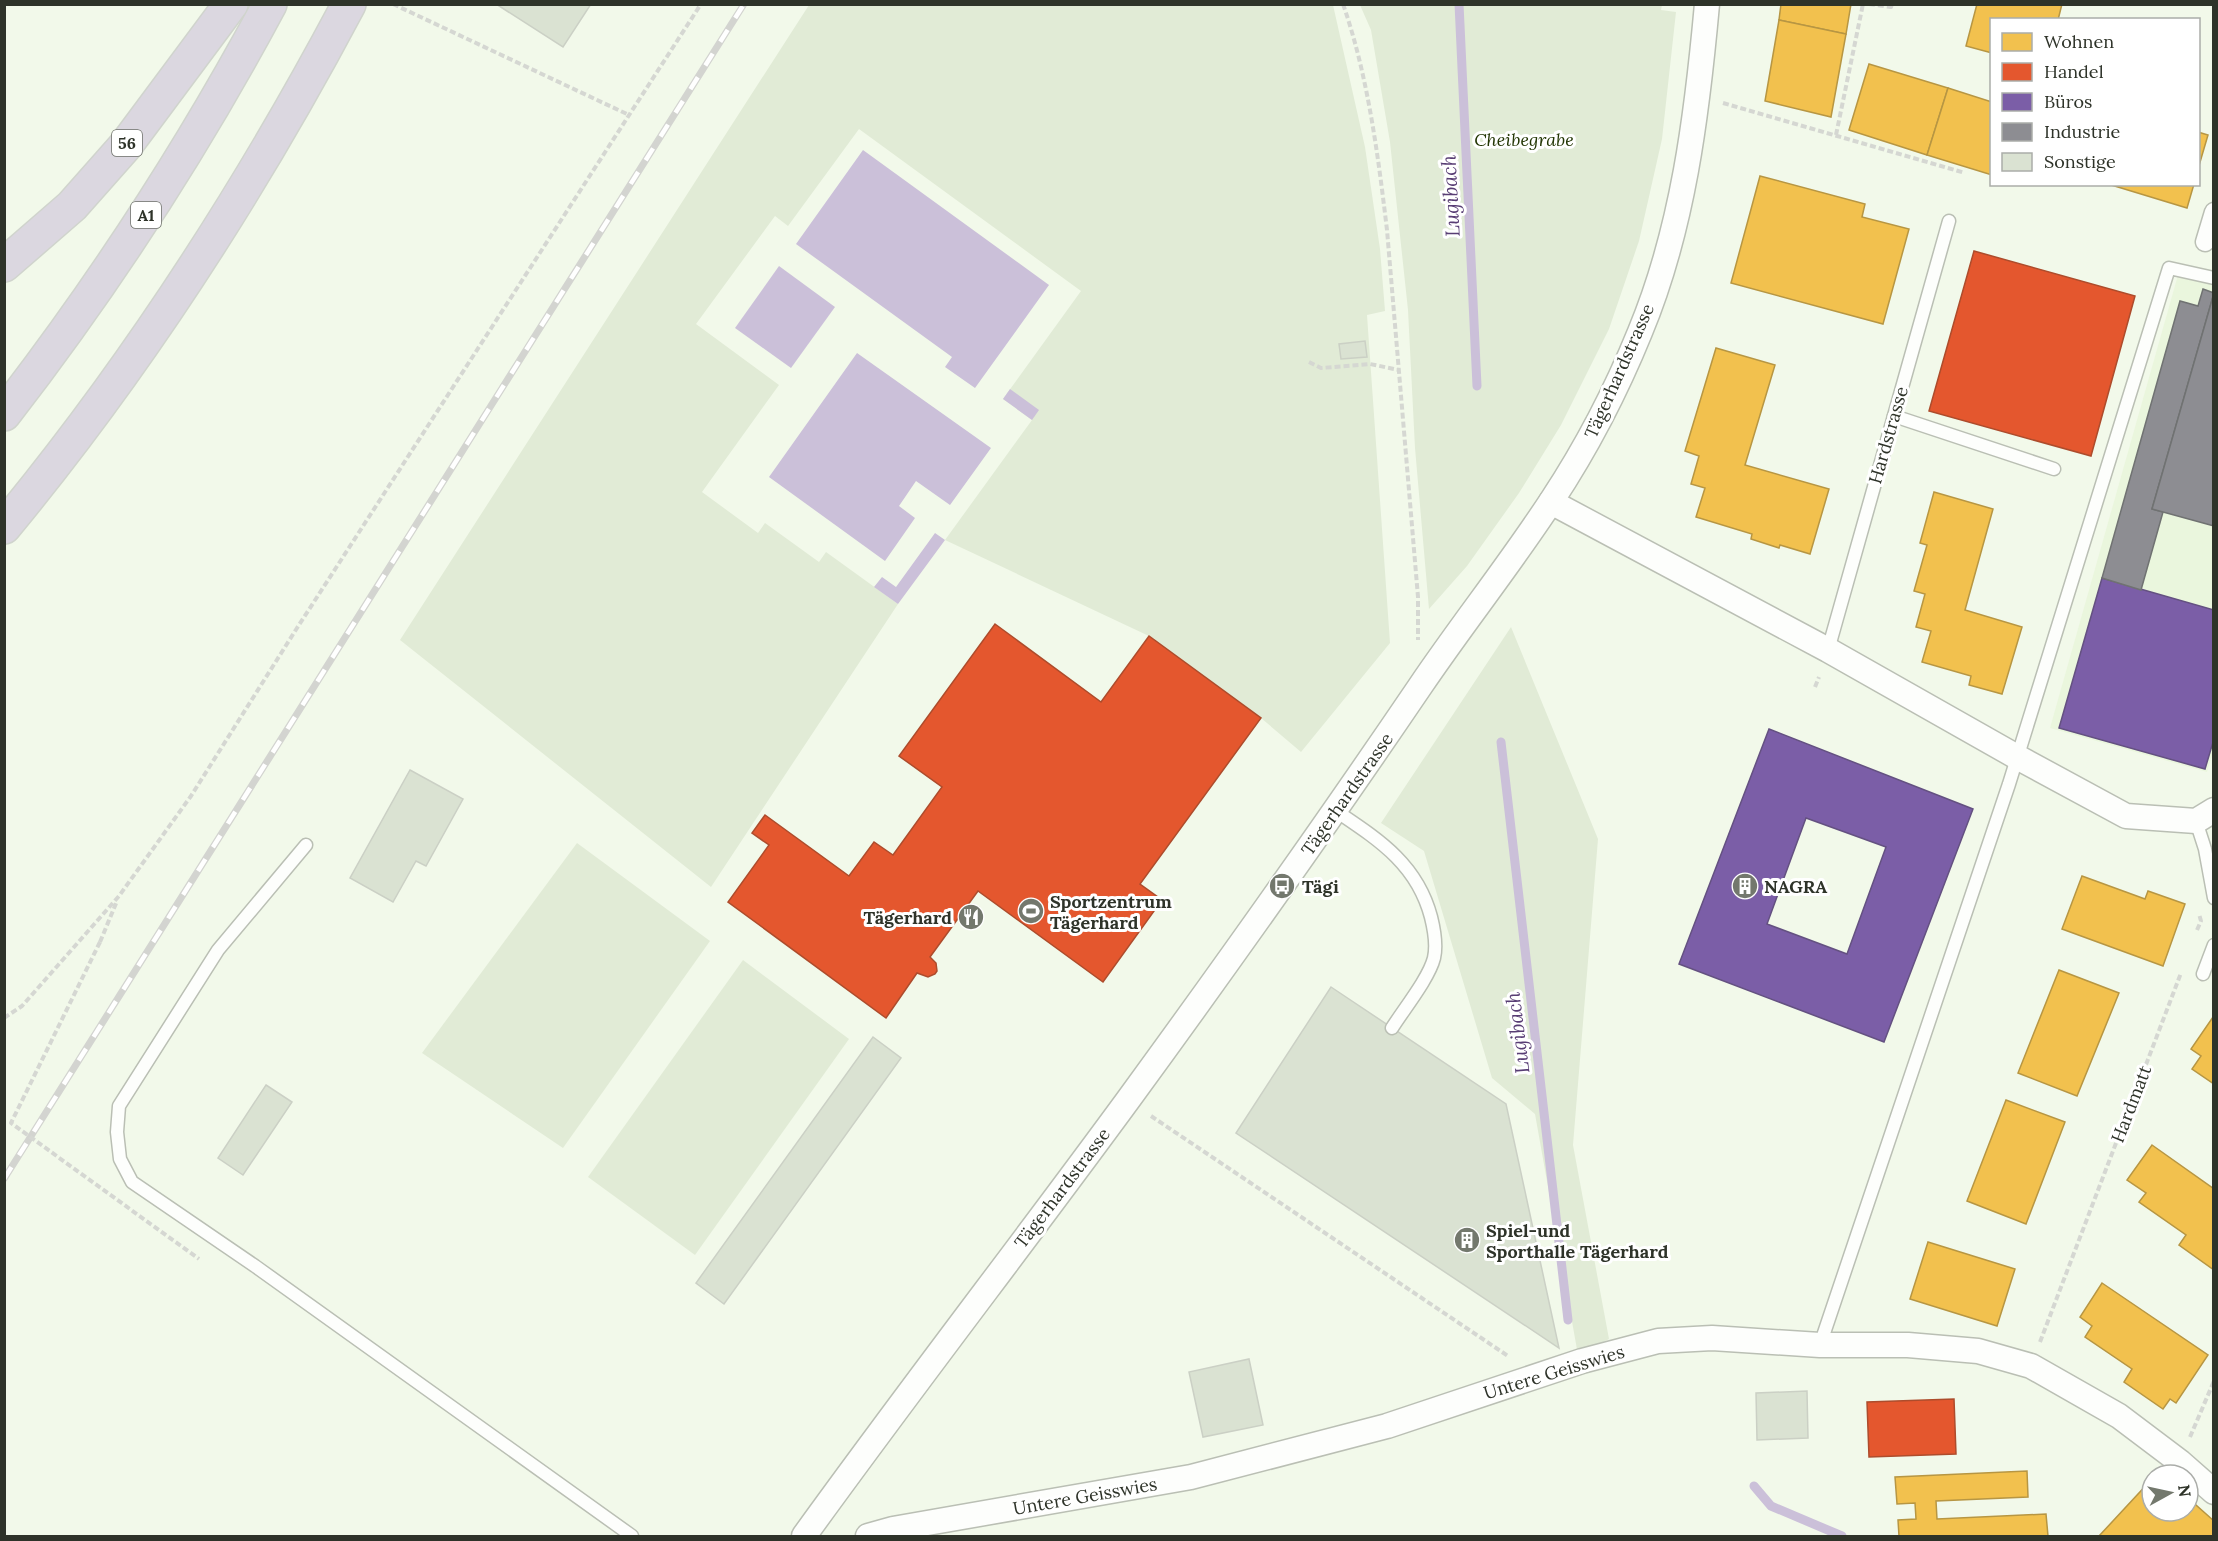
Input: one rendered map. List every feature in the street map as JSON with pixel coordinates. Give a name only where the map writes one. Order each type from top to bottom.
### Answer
[{"type":"highway","name":"56","points":[[4,266],[72,206],[126,145],[231,4]]},
{"type":"highway","name":"A1","points":[[4,414],[82,309],[128,242],[214,103],[270,4]]},
{"type":"highway","points":[[4,527],[89,420],[186,281],[275,139],[349,4]]},
{"type":"street","name":"Tägerhardstrasse","points":[[804,1536],[1128,1101],[1336,811],[1459,628],[1551,502],[1587,443],[1619,381],[1642,327],[1663,265],[1682,187],[1698,101],[1707,4]]},
{"type":"street","points":[[2205,242],[2214,212]]},
{"type":"street","points":[[1551,502],[1828,650],[2126,816],[2205,815]]},
{"type":"street","name":"Untere Geisswies","points":[[868,1536],[893,1529],[924,1530],[1191,1477],[1387,1426],[1582,1361],[1658,1341],[1712,1338],[1820,1345],[1908,1345],[1978,1351],[2031,1366],[2119,1416],[2180,1462],[2214,1492]]},
{"type":"lane","name":"Hardstrasse","points":[[1828,650],[1949,221]]},
{"type":"lane","points":[[1820,1345],[2017,757],[2169,268],[2214,278]]},
{"type":"lane","points":[[1894,416],[2054,468]]},
{"type":"lane","points":[[1336,811],[1399,858],[1418,881],[1435,932],[1434,957],[1425,978],[1392,1028]]},
{"type":"lane","points":[[2205,815],[2205,849],[2214,898]]},
{"type":"lane","points":[[306,844],[218,950],[119,1106],[117,1132],[120,1159],[132,1182],[264,1273],[632,1536]]},
{"type":"lane","points":[[2203,974],[2214,945]]},
{"type":"path","points":[[393,4],[431,24],[629,115]]},
{"type":"path","points":[[4,1018],[22,1006],[118,896],[190,796],[701,4]]},
{"type":"path","points":[[1343,4],[1364,85],[1380,169],[1394,300],[1418,597],[1418,642]]},
{"type":"path","points":[[1836,135],[1863,4]]},
{"type":"path","points":[[1869,4],[1891,7],[1892,4]]},
{"type":"path","points":[[1698,101],[1723,103],[1965,173]]},
{"type":"path","points":[[1310,362],[1321,368],[1370,364],[1399,370]]},
{"type":"path","points":[[118,896],[100,942],[11,1123],[199,1259]]},
{"type":"path","points":[[2197,932],[2201,921],[2198,911]]},
{"type":"path","name":"Hardmatt","points":[[2031,1366],[2184,966]]},
{"type":"path","points":[[1128,1101],[1538,1377]]},
{"type":"path","points":[[2180,1462],[2214,1381]]},
{"type":"shaded area","points":[[863,150],[1049,285],[975,388],[945,367],[952,357],[796,244]]},
{"type":"shaded area","points":[[779,266],[835,307],[791,368],[735,328]]},
{"type":"shaded area","points":[[2178,275],[2213,284],[2214,749],[2207,772],[2050,728]]},
{"type":"shaded area","points":[[857,353],[991,448],[950,505],[916,481],[899,506],[915,518],[885,561],[769,477]]},
{"type":"shaded area","points":[[1010,389],[1039,410],[1032,420],[1003,399]]},
{"type":"shaded area","points":[[935,533],[945,540],[898,604],[874,587],[882,577],[896,587]]},
{"type":"green space","points":[[809,5],[1333,5],[1365,147],[1380,249],[1385,311],[1367,315],[1390,643],[1301,752],[1261,718],[1149,636],[945,540],[1032,420],[1003,399],[1081,291],[859,129],[788,226],[775,216],[696,324],[779,385],[702,492],[758,533],[765,523],[819,562],[826,552],[898,604],[711,887],[400,640]]},
{"type":"green space","name":"Cheibegrabe","points":[[1360,5],[1662,5],[1661,10],[1676,12],[1662,139],[1639,241],[1609,329],[1561,425],[1519,493],[1467,566],[1429,609],[1415,448],[1408,310],[1390,142],[1371,30]]},
{"type":"green space","points":[[1511,627],[1598,839],[1573,1145],[1609,1339],[1578,1355],[1535,1114],[1492,1078],[1424,851],[1381,823]]},
{"type":"green space","points":[[577,843],[710,941],[563,1148],[422,1053]]},
{"type":"green space","points":[[743,960],[849,1039],[695,1255],[588,1177]]},
{"type":"building: Wohnen","points":[[1781,4],[1851,4],[1846,34],[1779,20]]},
{"type":"building: Wohnen","points":[[1977,4],[2062,4],[2058,18],[1990,18],[1990,52],[1966,46]]},
{"type":"building: Wohnen","points":[[1779,20],[1846,34],[1831,117],[1765,101]]},
{"type":"building: Wohnen","points":[[1869,64],[1948,88],[1927,155],[1849,130]]},
{"type":"building: Wohnen","points":[[1948,88],[1990,101],[1990,174],[1927,155]]},
{"type":"building: Wohnen","points":[[2200,133],[2208,135],[2200,162]]},
{"type":"building: Wohnen","points":[[1760,176],[1865,204],[1862,217],[1909,229],[1883,324],[1731,283]]},
{"type":"building: Wohnen","points":[[2115,186],[2193,186],[2187,208]]},
{"type":"building: Wohnen","points":[[1716,348],[1775,365],[1745,465],[1829,489],[1810,554],[1780,545],[1779,548],[1751,539],[1752,534],[1696,517],[1705,488],[1691,484],[1699,456],[1685,451]]},
{"type":"building: Wohnen","points":[[1934,492],[1993,509],[1965,610],[2022,627],[2002,694],[1969,685],[1971,676],[1922,662],[1931,631],[1916,627],[1925,594],[1914,591],[1927,545],[1920,543]]},
{"type":"building: Wohnen","points":[[2082,876],[2145,899],[2148,891],[2185,904],[2163,966],[2062,929]]},
{"type":"building: Wohnen","points":[[2059,970],[2119,993],[2077,1096],[2018,1073]]},
{"type":"building: Wohnen","points":[[2213,1017],[2214,1084],[2192,1069],[2201,1056],[2191,1049]]},
{"type":"building: Wohnen","points":[[2006,1100],[2065,1122],[2026,1224],[1967,1201]]},
{"type":"building: Wohnen","points":[[2152,1145],[2214,1189],[2214,1270],[2179,1245],[2186,1235],[2139,1202],[2146,1193],[2127,1180]]},
{"type":"building: Wohnen","points":[[1928,1242],[2015,1269],[1997,1326],[1910,1299]]},
{"type":"building: Wohnen","points":[[2102,1283],[2208,1355],[2176,1403],[2170,1399],[2163,1409],[2124,1382],[2132,1369],[2085,1337],[2092,1326],[2080,1317]]},
{"type":"building: Wohnen","points":[[2027,1471],[2028,1497],[1936,1501],[1937,1519],[2046,1514],[2048,1536],[1899,1536],[1898,1520],[1916,1519],[1915,1503],[1897,1504],[1895,1477]]},
{"type":"building: Wohnen","points":[[2140,1492],[2140,1523],[2200,1523],[2200,1509],[2214,1521],[2214,1536],[2099,1536]]},
{"type":"building: Handel","points":[[1974,251],[2135,296],[2091,456],[1929,411]]},
{"type":"building: Handel","points":[[995,624],[1101,702],[1149,636],[1261,718],[1140,884],[1162,900],[1103,982],[978,891],[930,957],[936,963],[935,974],[928,977],[917,973],[886,1018],[728,902],[769,845],[752,833],[765,815],[849,876],[874,842],[893,855],[942,787],[899,756]]},
{"type":"building: Handel","points":[[1954,1399],[1956,1454],[1869,1457],[1867,1402]]},
{"type":"building: Büros","points":[[2102,578],[2214,610],[2214,739],[2205,769],[2059,728]]},
{"type":"building: Büros","name":"NAGRA","points":[[1769,729],[1973,809],[1884,1042],[1679,964]],"holes":[[[1806,818],[1886,847],[1847,954],[1767,924]]]},
{"type":"building: Industrie","points":[[2203,289],[2214,293],[2152,509],[2163,512],[2141,590],[2102,578],[2180,301],[2198,306]]},
{"type":"building: Industrie","points":[[2214,293],[2214,526],[2152,509]]},
{"type":"building: Sonstige","points":[[496,4],[591,4],[563,47]]},
{"type":"building: Sonstige","points":[[1365,341],[1367,357],[1341,359],[1339,344]]},
{"type":"building: Sonstige","points":[[410,770],[463,799],[426,866],[416,861],[393,902],[350,878]]},
{"type":"building: Sonstige","name":"Spiel-und Sporthalle Tägerhard","points":[[1331,987],[1506,1104],[1559,1348],[1236,1133]]},
{"type":"building: Sonstige","points":[[873,1037],[901,1058],[724,1304],[696,1283]]},
{"type":"building: Sonstige","points":[[266,1085],[292,1102],[243,1175],[218,1158]]},
{"type":"building: Sonstige","points":[[1249,1359],[1263,1425],[1203,1437],[1189,1372]]},
{"type":"building: Sonstige","points":[[1807,1391],[1808,1438],[1757,1440],[1756,1393]]},
{"type":"waterway","name":"Lugibach","points":[[1459,4],[1477,386]]},
{"type":"waterway","name":"Lugibach","points":[[1501,742],[1568,1320]]},
{"type":"waterway","name":"Lugibach","points":[[1754,1486],[1771,1506],[1842,1536]]},
{"type":"railway","points":[[4,1179],[744,4]]},
{"type":"place","name":"Tägi","points":[[1282,886]]},
{"type":"place","name":"NAGRA","points":[[1745,886]]},
{"type":"place","name":"Sportzentrum Tägerhard","points":[[1031,911]]},
{"type":"place","name":"Tägerhard","points":[[971,917]]},
{"type":"place","name":"Spiel-und Sporthalle Tägerhard","points":[[1467,1240]]}]
